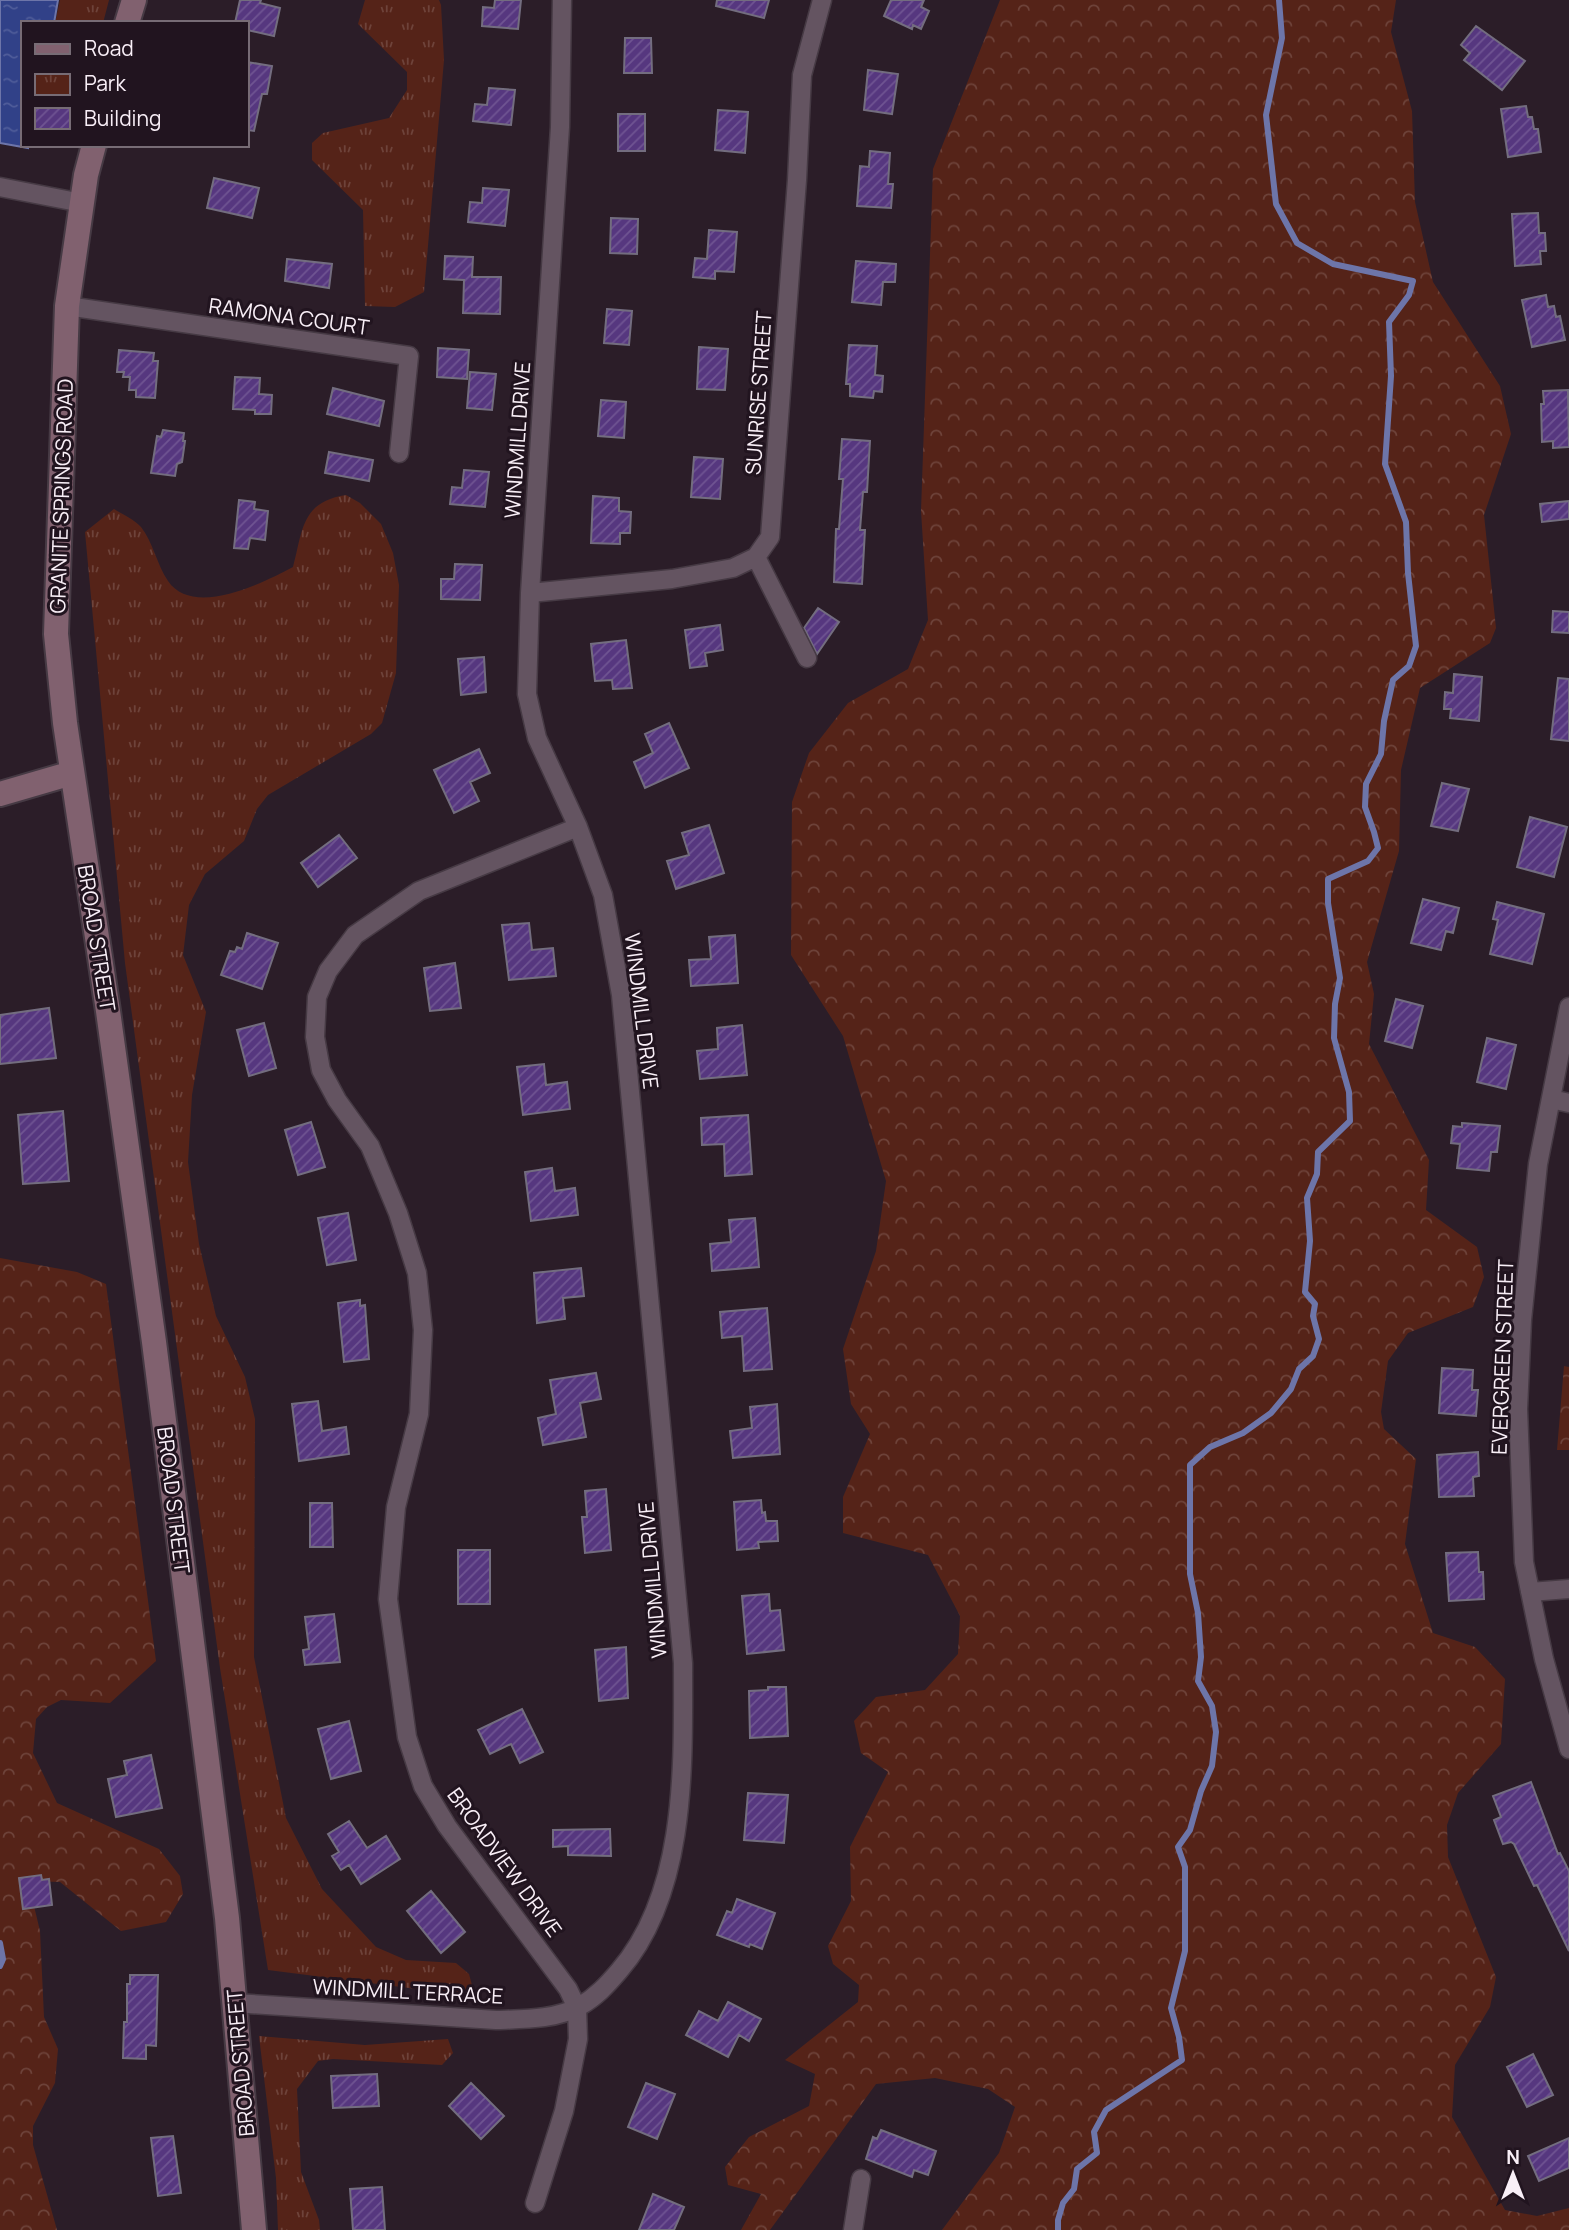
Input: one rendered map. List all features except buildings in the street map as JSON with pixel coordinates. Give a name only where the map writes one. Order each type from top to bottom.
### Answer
[{"type":"street","points":[[128,21],[134,0]]},
{"type":"street","name":"WINDMILL DRIVE","points":[[562,0],[560,127],[530,593],[527,694],[537,738],[578,827],[603,894],[621,995],[682,1663],[682,1733],[672,1850],[662,1896],[634,1953],[600,1993],[577,2008]]},
{"type":"street","name":"SUNRISE STREET","points":[[757,557],[770,537],[797,180],[802,75],[822,0]]},
{"type":"street","name":"GRANITE SPRINGS ROAD","points":[[72,773],[57,634],[67,306],[82,203],[94,147]]},
{"type":"street","points":[[0,187],[82,203]]},
{"type":"street","name":"RAMONA COURT","points":[[67,306],[410,356],[399,453]]},
{"type":"street","points":[[530,593],[672,579],[733,568],[757,557],[807,657]]},
{"type":"street","points":[[0,794],[72,773]]},
{"type":"street","name":"BROAD STREET","points":[[72,773],[153,1342],[227,1918],[254,2230]]},
{"type":"street","name":"BROADVIEW DRIVE","points":[[577,2008],[568,1989],[447,1826],[423,1786],[407,1737],[388,1599],[396,1507],[419,1414],[423,1330],[417,1273],[398,1213],[370,1146],[337,1100],[320,1070],[314,1037],[317,997],[328,971],[355,934],[419,891],[578,827]]},
{"type":"street","name":"EVERGREEN STREET","points":[[1569,1007],[1538,1164],[1521,1345],[1519,1437],[1524,1562],[1544,1659],[1569,1749]]},
{"type":"street","points":[[1551,1099],[1569,1103]]},
{"type":"street","points":[[1530,1592],[1569,1589]]},
{"type":"street","name":"WINDMILL TERRACE","points":[[235,2003],[496,2020],[539,2018],[577,2008]]},
{"type":"street","points":[[535,2203],[564,2111],[578,2039],[577,2008]]},
{"type":"street","points":[[853,2230],[861,2179]]},
{"type":"green space","points":[[60,0],[109,0],[104,21],[55,21]]},
{"type":"green space","points":[[365,0],[439,0],[441,5],[444,60],[424,292],[395,307],[365,306],[363,210],[312,160],[312,143],[323,133],[389,118],[407,90],[407,72],[358,24]]},
{"type":"green space","points":[[1000,0],[1396,0],[1391,32],[1412,111],[1415,202],[1433,282],[1500,386],[1511,434],[1484,515],[1496,628],[1490,643],[1420,688],[1401,770],[1399,851],[1367,962],[1374,994],[1369,1044],[1429,1160],[1426,1210],[1477,1247],[1484,1277],[1473,1307],[1408,1333],[1388,1361],[1381,1412],[1384,1429],[1416,1459],[1405,1544],[1433,1633],[1475,1647],[1505,1679],[1501,1744],[1458,1793],[1447,1825],[1448,1857],[1496,1977],[1490,2007],[1455,2065],[1452,2117],[1505,2210],[1537,2216],[1569,2208],[1569,2230],[942,2230],[999,2153],[1015,2107],[988,2089],[935,2078],[876,2084],[770,2230],[741,2230],[761,2194],[728,2185],[725,2167],[749,2137],[809,2106],[815,2074],[785,2060],[858,2002],[859,1985],[833,1964],[828,1946],[851,1901],[850,1847],[888,1772],[861,1753],[854,1721],[876,1697],[925,1690],[958,1654],[960,1616],[928,1555],[843,1533],[843,1497],[870,1434],[851,1404],[843,1349],[876,1251],[886,1181],[843,1036],[791,955],[792,802],[809,753],[848,703],[908,669],[928,620],[921,511],[933,169]]},
{"type":"green space","points":[[346,495],[360,503],[381,524],[393,553],[399,585],[396,673],[382,723],[371,734],[268,795],[257,809],[244,841],[205,874],[189,905],[183,955],[206,1012],[192,1095],[188,1162],[199,1244],[216,1316],[245,1377],[255,1419],[254,1657],[286,1818],[322,1889],[376,1947],[406,1960],[456,1963],[469,1974],[473,1989],[456,1994],[268,1970],[220,1668],[125,963],[85,532],[114,509],[141,527],[164,575],[179,592],[194,597],[211,597],[247,588],[293,567],[302,530],[312,511],[320,504]]},
{"type":"green space","points":[[0,1258],[77,1272],[106,1284],[156,1661],[110,1703],[61,1700],[47,1707],[36,1719],[33,1753],[57,1803],[159,1849],[180,1876],[183,1894],[166,1922],[121,1931],[60,1882],[28,1881],[40,1931],[44,2017],[58,2049],[55,2083],[33,2126],[33,2145],[57,2230],[0,2230]]},
{"type":"green space","points":[[1564,1366],[1569,1367],[1569,1450],[1557,1450]]},
{"type":"green space","points":[[259,2036],[365,2045],[448,2039],[453,2053],[442,2065],[333,2059],[318,2061],[297,2089],[301,2172],[319,2220],[320,2230],[278,2230],[276,2178]]},
{"type":"water","points":[[0,0],[58,0],[54,21],[21,21],[21,147],[0,143]]},
{"type":"waterway","points":[[1058,2230],[1063,2203],[1074,2189],[1077,2169],[1097,2153],[1094,2132],[1106,2110],[1182,2060],[1171,2008],[1185,1951],[1185,1867],[1178,1847],[1190,1830],[1201,1791],[1212,1766],[1216,1732],[1212,1706],[1198,1681],[1201,1657],[1198,1613],[1190,1574],[1190,1465],[1210,1447],[1243,1433],[1271,1413],[1291,1389],[1299,1369],[1313,1356],[1319,1339],[1313,1316],[1315,1304],[1305,1292],[1310,1241],[1307,1198],[1317,1174],[1318,1152],[1350,1121],[1349,1092],[1334,1038],[1335,1004],[1340,978],[1328,903],[1328,879],[1368,861],[1378,848],[1365,807],[1366,784],[1381,754],[1384,721],[1393,680],[1409,666],[1416,646],[1408,573],[1406,522],[1385,464],[1391,376],[1389,322],[1409,295],[1413,281],[1333,264],[1297,243],[1276,204],[1266,115],[1282,38],[1279,0]]},
{"type":"waterway","points":[[0,1943],[3,1959],[0,1966]]}]
